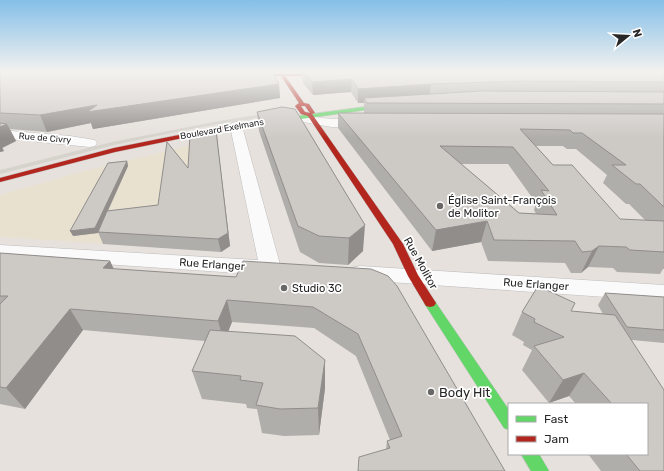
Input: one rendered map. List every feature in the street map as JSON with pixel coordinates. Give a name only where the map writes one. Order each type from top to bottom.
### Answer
[{"type":"main road","name":"Rue Molitor","points":[[295,94],[302,104],[298,106],[303,113],[311,117],[398,244],[412,276],[508,421]]},
{"type":"main road","points":[[372,98],[394,96]]},
{"type":"main road","name":"Boulevard Exelmans","points":[[0,180],[108,152],[175,137],[236,126],[289,112],[302,104],[315,103]]},
{"type":"main road","points":[[311,117],[376,106],[405,104]]},
{"type":"main road","points":[[68,148],[94,142]]},
{"type":"main road","points":[[531,455],[541,471]]},
{"type":"street","points":[[289,112],[332,123],[380,123]]},
{"type":"street","name":"Rue Erlanger","points":[[0,251],[278,269],[236,126]]},
{"type":"street","name":"Rue de Civry","points":[[0,134],[94,142]]},
{"type":"street","name":"Rue Erlanger","points":[[340,272],[664,293]]},
{"type":"shaded area","points":[[287,110],[248,120],[191,129],[114,145],[0,174],[0,170],[112,142],[219,121]]},
{"type":"shaded area","points":[[192,145],[191,218],[171,248],[0,237],[0,195],[88,170]]},
{"type":"building","points":[[0,94],[211,94],[87,112],[97,105],[40,115],[0,113]]},
{"type":"building","points":[[431,94],[664,94],[664,104],[367,103],[364,98]]},
{"type":"building","points":[[282,107],[295,109],[365,225],[349,238],[319,236],[298,226],[257,112]]},
{"type":"building","points":[[338,113],[664,114],[664,207],[640,184],[636,184],[612,165],[626,165],[582,133],[573,133],[570,130],[520,129],[553,165],[572,165],[620,219],[664,221],[664,252],[630,250],[626,247],[599,246],[592,251],[582,252],[575,241],[494,240],[487,221],[436,230]],"holes":[[[440,146],[513,147],[549,191],[541,190],[557,215],[519,213]]]},
{"type":"building","points":[[0,123],[7,124],[0,127]]},
{"type":"building","points":[[216,130],[228,233],[218,239],[98,232],[107,211],[158,205],[167,142],[188,168],[190,135]]},
{"type":"building","points":[[127,161],[95,228],[70,231],[108,163]]},
{"type":"building","points":[[0,253],[110,261],[103,268],[236,277],[243,261],[371,269],[388,276],[397,286],[505,471],[358,471],[359,457],[390,448],[387,441],[402,436],[358,334],[313,307],[227,300],[218,321],[70,309],[6,388],[0,387],[0,304],[8,296],[0,296]]},
{"type":"building","points":[[538,286],[575,303],[571,311],[615,315],[664,390],[664,471],[640,471],[627,455],[648,455],[648,403],[611,403],[584,373],[563,380],[534,346],[564,337],[534,322],[535,319],[522,312]]},
{"type":"building","points":[[605,293],[664,297],[664,330],[627,327]]},
{"type":"building","points":[[210,330],[295,336],[325,360],[318,408],[280,409],[256,405],[263,383],[240,380],[241,376],[192,371]]},
{"type":"traffic: fast","points":[[229,127],[393,105]]},
{"type":"traffic: fast","points":[[430,303],[508,421]]},
{"type":"traffic: fast","points":[[530,455],[541,471]]},
{"type":"traffic: jam","points":[[295,94],[302,104],[307,105],[312,113]]},
{"type":"traffic: jam","points":[[302,104],[298,106],[303,113],[310,115],[398,244],[413,276],[430,303]]},
{"type":"traffic: jam","points":[[0,180],[114,150],[229,127]]},
{"type":"place","name":"Église Saint-François de Molitor","points":[[440,206]]},
{"type":"place","name":"Studio 3C","points":[[284,288]]},
{"type":"place","name":"Body Hit","points":[[431,392]]}]
